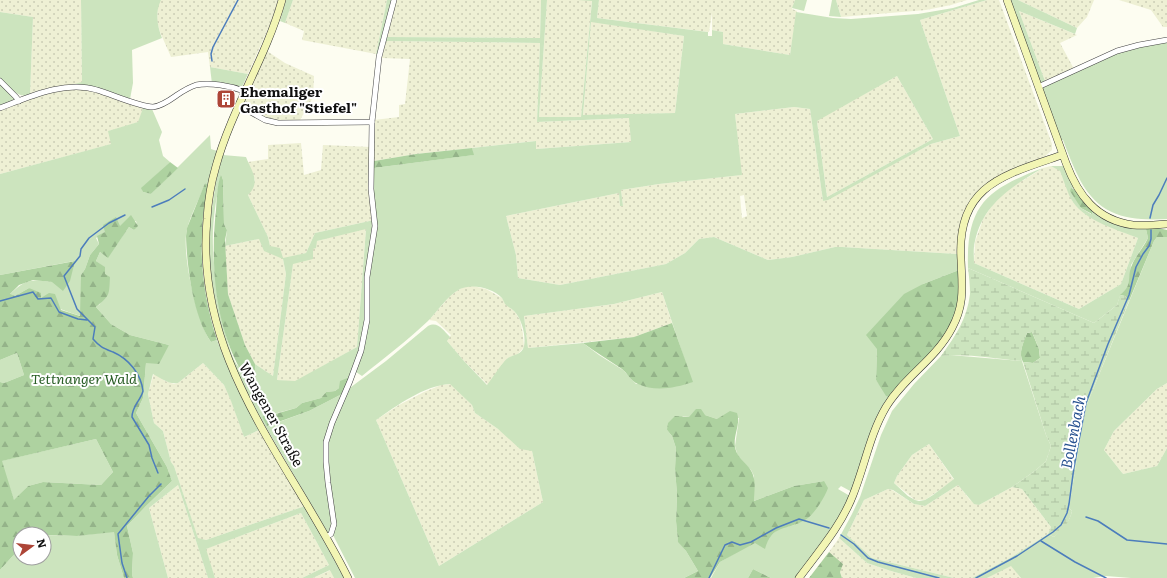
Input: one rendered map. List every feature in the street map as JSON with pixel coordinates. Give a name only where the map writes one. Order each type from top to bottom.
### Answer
[{"type":"main road","name":"Wangener Straße","points":[[282,0],[277,18],[264,51],[244,91],[225,136],[215,168],[209,201],[205,250],[210,301],[222,344],[241,389],[348,578]]},
{"type":"main road","points":[[1006,0],[1062,155],[1076,188],[1086,200],[1101,213],[1118,221],[1126,224],[1140,225],[1167,224]]},
{"type":"main road","points":[[801,576],[832,535],[846,510],[859,480],[874,432],[886,406],[907,380],[943,342],[957,319],[961,307],[962,295],[961,235],[965,220],[974,202],[987,187],[1002,177],[1062,155]]},
{"type":"street","points":[[326,537],[331,534],[334,524],[328,483],[326,442],[332,423],[361,351],[367,320],[367,277],[375,226],[371,189],[372,122],[379,57],[394,0]]},
{"type":"street","points":[[1038,87],[1123,49],[1167,40]]},
{"type":"street","points":[[0,81],[16,96],[19,101]]},
{"type":"street","points":[[0,108],[69,87],[96,89],[142,105],[153,107],[161,105],[197,85],[220,85],[244,91]]},
{"type":"street","points":[[238,105],[265,120],[278,122],[372,122]]},
{"type":"green space","points":[[0,0],[81,0],[82,83],[30,95],[33,17],[0,12]]},
{"type":"green space","points":[[81,0],[161,0],[157,19],[162,38],[132,50],[133,83],[130,99],[94,87],[71,85],[82,82]]},
{"type":"green space","points":[[161,0],[278,0],[271,22],[248,74],[210,67],[208,52],[171,57],[157,21],[158,4]]},
{"type":"green space","points":[[286,0],[293,0],[285,23],[280,21]]},
{"type":"green space","points":[[293,0],[387,0],[376,54],[302,40],[304,31],[285,23]]},
{"type":"green space","points":[[387,0],[392,0],[379,56],[376,54]]},
{"type":"green space","points":[[395,0],[541,0],[540,38],[386,37]]},
{"type":"green space","points":[[541,0],[547,0],[539,117],[581,117],[592,1],[578,0],[599,0],[597,18],[708,32],[708,36],[712,36],[712,30],[723,32],[723,44],[790,55],[796,12],[833,18],[851,19],[918,14],[953,8],[979,0],[987,0],[920,20],[960,136],[931,144],[828,200],[823,201],[810,109],[794,107],[735,114],[742,175],[659,184],[621,190],[623,206],[620,206],[619,193],[506,216],[516,255],[518,278],[560,285],[666,264],[685,253],[699,239],[714,237],[768,260],[792,257],[835,247],[957,254],[959,270],[923,284],[877,349],[876,380],[889,397],[852,492],[841,486],[838,489],[850,496],[838,521],[796,578],[771,578],[753,569],[748,578],[711,578],[720,562],[749,545],[768,538],[780,528],[794,525],[824,481],[794,486],[754,501],[754,476],[751,470],[738,457],[735,446],[739,418],[717,419],[705,415],[689,417],[683,416],[667,430],[672,436],[676,448],[676,521],[678,541],[698,571],[684,578],[355,578],[333,535],[327,452],[330,433],[347,390],[386,361],[428,326],[432,325],[438,325],[450,337],[447,341],[487,385],[500,366],[510,357],[522,351],[524,346],[523,328],[517,314],[505,304],[498,294],[488,289],[470,286],[455,292],[428,321],[362,376],[356,372],[366,336],[368,284],[377,228],[373,190],[374,168],[473,155],[472,148],[536,141],[536,149],[631,142],[629,118],[537,122],[540,43],[385,41],[386,37],[540,38]],"holes":[[[591,22],[684,36],[675,113],[583,115]],[[897,76],[933,139],[827,197],[817,121]],[[662,292],[692,382],[636,384],[623,370],[583,343],[528,348],[524,316],[614,304]],[[450,384],[472,405],[475,413],[498,429],[520,449],[532,451],[543,502],[439,566],[376,420],[411,397],[430,388]]]},
{"type":"green space","points":[[547,0],[592,0],[581,117],[539,117]]},
{"type":"green space","points":[[599,0],[795,0],[792,9],[797,11],[790,55],[723,44],[723,32],[712,30],[712,13],[709,32],[597,18]]},
{"type":"green space","points":[[795,0],[807,0],[804,11],[792,8]]},
{"type":"green space","points":[[832,0],[836,0],[841,17],[829,16]]},
{"type":"green space","points":[[836,0],[967,0],[926,10],[841,17]]},
{"type":"green space","points":[[987,0],[999,0],[1052,144],[1052,150],[1043,158],[1018,167],[995,178],[980,190],[962,218],[957,254],[835,247],[792,257],[768,260],[714,237],[699,239],[685,253],[666,264],[560,285],[518,278],[516,255],[506,216],[619,193],[620,206],[623,206],[621,190],[659,184],[741,175],[735,114],[794,107],[810,109],[823,201],[931,144],[960,136],[920,20]],"holes":[[[744,195],[747,216],[742,218],[740,196]]]},
{"type":"green space","points":[[1009,0],[1018,0],[1077,28],[1075,34],[1019,11],[1045,81],[1040,84]]},
{"type":"green space","points":[[1018,0],[1094,0],[1087,17],[1077,28]]},
{"type":"green space","points":[[1119,0],[1167,0],[1167,27],[1163,27],[1151,10]]},
{"type":"green space","points":[[1019,11],[1077,35],[1060,43],[1074,69],[1045,81]]},
{"type":"green space","points":[[0,12],[33,17],[30,95],[25,96],[17,93],[0,78]]},
{"type":"green space","points":[[591,21],[684,36],[675,113],[583,116]]},
{"type":"green space","points":[[385,41],[540,43],[537,122],[630,118],[631,142],[536,149],[535,141],[416,154],[374,161],[374,120],[399,117],[399,105],[405,104],[410,59],[382,58]]},
{"type":"green space","points":[[1167,42],[1167,219],[1140,219],[1128,217],[1106,209],[1088,192],[1077,175],[1063,140],[1060,140],[1042,90],[1048,85],[1115,54],[1144,46]]},
{"type":"green space","points":[[267,51],[285,63],[314,76],[313,97],[300,120],[279,122],[264,119],[241,107]]},
{"type":"green space","points":[[210,67],[248,74],[240,91],[212,84]]},
{"type":"green space","points":[[897,76],[933,139],[827,197],[817,120]]},
{"type":"green space","points":[[0,82],[15,100],[0,107]]},
{"type":"green space","points":[[71,88],[93,90],[143,108],[139,122],[109,131],[112,144],[0,174],[0,110],[44,94]]},
{"type":"green space","points":[[143,108],[152,109],[162,132],[159,140],[163,156],[170,162],[142,188],[143,192],[151,194],[210,135],[211,149],[217,151],[208,185],[205,183],[187,229],[186,254],[188,270],[200,320],[211,342],[217,340],[233,379],[259,430],[244,437],[224,385],[203,363],[178,383],[168,382],[153,374],[148,394],[154,423],[163,431],[171,462],[174,466],[198,538],[206,540],[305,506],[344,578],[334,578],[330,570],[313,578],[302,578],[329,565],[301,513],[206,549],[215,578],[208,578],[178,485],[149,508],[168,578],[133,578],[133,553],[127,526],[172,481],[167,467],[136,413],[143,398],[146,363],[169,345],[130,335],[111,324],[96,307],[100,304],[105,274],[104,267],[96,261],[100,252],[108,257],[129,227],[134,230],[137,225],[136,221],[105,232],[96,238],[99,244],[90,255],[81,275],[81,316],[53,305],[41,298],[29,288],[15,296],[9,295],[24,283],[29,281],[52,282],[74,261],[0,275],[0,174],[111,144],[108,131],[138,122]]},
{"type":"green space","points":[[301,143],[304,175],[321,170],[323,145],[371,147],[374,220],[315,233],[306,253],[283,259],[286,274],[273,376],[255,364],[245,345],[228,294],[225,246],[259,239],[270,247],[268,237],[248,195],[255,180],[248,162],[268,159],[268,145]]},
{"type":"green space","points":[[472,148],[474,155],[374,168],[374,161],[416,154]]},
{"type":"green space","points":[[223,155],[246,157],[253,172],[255,181],[252,190],[248,195],[268,237],[270,246],[280,248],[283,258],[306,253],[315,233],[374,220],[366,318],[360,351],[350,377],[335,391],[326,392],[321,398],[302,403],[296,408],[262,417],[268,426],[309,411],[342,394],[325,442],[332,528],[328,533],[250,400],[236,371],[219,322],[209,266],[210,220],[217,176]],"holes":[[[221,174],[223,180],[224,224],[227,230],[225,246],[259,239],[264,251],[283,259],[286,274],[273,376],[255,364],[255,371],[251,375],[238,366],[233,357],[224,328],[217,290],[213,247],[215,210]],[[366,229],[357,347],[295,381],[277,380],[293,264],[313,259],[313,249],[316,248],[317,241]]]},
{"type":"green space","points":[[170,162],[178,168],[151,194],[143,192],[141,188]]},
{"type":"green space","points":[[1051,166],[1060,170],[1073,202],[1093,219],[1138,238],[1121,284],[1079,309],[974,263],[975,242],[983,219],[995,201],[1017,182],[1024,180],[1043,168]]},
{"type":"green space","points":[[1051,166],[1063,166],[1074,188],[1071,188],[1081,208],[1091,214],[1092,209],[1147,228],[1148,238],[1131,265],[1129,284],[1126,290],[1120,296],[1117,305],[1094,323],[968,268],[968,246],[971,229],[976,214],[984,202],[994,192],[1007,184],[1043,168],[1010,189],[992,206],[979,228],[974,244],[974,263],[1079,309],[1121,284],[1138,238],[1112,228],[1086,215],[1073,202],[1067,191],[1060,171]]},
{"type":"green space","points":[[221,174],[223,180],[224,224],[227,230],[225,240],[228,294],[245,345],[255,364],[255,371],[251,375],[244,376],[234,357],[227,337],[221,317],[217,295],[214,231],[217,192]]},
{"type":"green space","points":[[205,183],[208,185],[203,224],[202,263],[207,302],[217,340],[211,342],[195,305],[188,262],[186,236],[187,228]]},
{"type":"green space","points":[[1071,188],[1076,191],[1092,209],[1092,214],[1081,208],[1070,191]]},
{"type":"green space","name":"Tettnanger Wald","points":[[131,215],[138,226],[134,230],[129,227],[108,258],[100,252],[96,261],[105,267],[105,274],[110,277],[108,295],[96,307],[111,324],[130,335],[169,345],[159,364],[146,363],[143,398],[136,413],[167,467],[172,481],[127,526],[133,553],[133,578],[124,578],[117,555],[114,532],[77,536],[52,535],[52,526],[12,526],[12,557],[0,570],[0,382],[4,383],[24,375],[17,353],[0,360],[0,275],[75,261],[70,281],[63,291],[52,282],[33,280],[19,285],[10,294],[15,296],[29,288],[41,293],[41,298],[49,293],[55,294],[61,310],[80,316],[81,275],[90,255],[99,244],[97,236],[105,232],[103,225],[116,217],[120,226]],"holes":[[[96,439],[113,472],[101,485],[43,482],[28,486],[14,500],[2,461]]]},
{"type":"green space","points":[[1154,227],[1167,230],[1167,237],[1157,237],[1154,241],[1129,301],[1125,296],[1120,295],[1127,288],[1132,265],[1148,238],[1146,229]]},
{"type":"green space","points":[[366,228],[357,347],[295,382],[277,380],[293,263],[313,249],[317,241]]},
{"type":"green space","points":[[1157,237],[1167,237],[1167,383],[1157,389],[1114,431],[1104,450],[1123,474],[1157,466],[1167,448],[1167,578],[1106,576],[1093,578],[1021,578],[1011,566],[987,578],[972,578],[1010,558],[1048,534],[1054,537],[1065,526],[1069,519],[1072,511],[1069,508],[1085,409],[1154,241]]},
{"type":"green space","points":[[968,268],[1094,323],[1117,305],[1120,295],[1125,296],[1129,301],[1085,409],[1069,508],[1072,511],[1071,515],[1065,526],[1054,537],[1048,534],[1051,527],[1022,489],[1012,487],[1046,461],[1051,446],[1046,435],[1023,362],[1033,363],[1040,358],[1039,349],[1032,332],[1027,333],[1023,343],[1021,350],[1022,361],[971,356],[941,356],[956,334],[969,303],[970,284]]},
{"type":"green space","points":[[959,270],[959,301],[955,315],[948,329],[931,354],[921,365],[889,397],[886,396],[876,380],[877,349],[866,335],[904,294],[923,284]]},
{"type":"green space","points":[[466,286],[486,289],[502,298],[520,320],[524,347],[518,354],[508,358],[488,385],[447,341],[451,335],[436,321],[429,320],[450,296]]},
{"type":"green space","points":[[662,292],[672,323],[634,337],[528,348],[524,316],[614,304]]},
{"type":"green space","points":[[672,323],[693,382],[679,386],[651,388],[638,384],[633,381],[622,369],[583,343],[634,337]]},
{"type":"green space","points":[[1032,332],[1039,349],[1040,358],[1033,363],[1023,362],[1021,352],[1023,344],[1027,333]]},
{"type":"green space","points":[[17,353],[24,375],[4,383],[0,382],[0,360]]},
{"type":"green space","points":[[950,355],[1022,361],[1051,446],[1046,461],[1036,470],[1012,487],[979,505],[974,504],[958,485],[925,506],[914,504],[893,490],[888,489],[864,500],[847,535],[872,558],[954,578],[916,578],[867,563],[839,538],[860,497],[881,435],[892,411],[914,384],[941,356]],"holes":[[[929,444],[954,479],[933,495],[925,500],[919,501],[908,496],[894,483],[897,476],[912,455]]]},
{"type":"green space","points":[[203,363],[224,385],[244,437],[259,430],[305,506],[206,540],[198,539],[174,466],[171,462],[163,431],[154,423],[148,394],[154,373],[165,381],[174,384],[178,383]]},
{"type":"green space","points":[[350,377],[342,394],[309,411],[267,426],[262,417],[268,412],[275,414],[296,408],[302,403],[321,398],[326,392],[335,391],[339,388],[340,381]]},
{"type":"green space","points":[[1167,383],[1167,448],[1157,466],[1123,474],[1104,450],[1114,431],[1157,389]]},
{"type":"green space","points":[[451,384],[472,405],[475,413],[532,451],[543,502],[439,566],[376,420],[399,405],[424,392],[441,385]]},
{"type":"green space","points":[[696,409],[701,409],[705,415],[717,419],[730,411],[737,413],[738,421],[735,447],[738,455],[753,475],[755,485],[754,501],[794,486],[824,481],[828,488],[819,506],[808,518],[780,529],[772,535],[765,549],[755,543],[720,562],[710,578],[684,578],[698,571],[686,551],[678,542],[676,521],[676,448],[672,436],[667,430],[668,423],[675,416],[689,417]]},
{"type":"green space","points":[[96,439],[113,472],[101,485],[43,482],[28,486],[14,501],[1,461]]},
{"type":"green space","points":[[929,444],[954,480],[925,500],[915,500],[894,483],[897,476],[912,455]]},
{"type":"green space","points":[[178,485],[208,578],[168,578],[149,508]]},
{"type":"green space","points":[[958,485],[970,500],[979,505],[1012,487],[1022,489],[1051,527],[1048,534],[1010,558],[972,578],[954,578],[872,558],[847,535],[864,500],[888,489],[914,504],[925,506]]},
{"type":"green space","points":[[301,513],[329,565],[302,578],[215,578],[205,549]]},
{"type":"green space","points":[[114,531],[117,555],[124,578],[0,578],[0,570],[12,557],[12,566],[52,566],[52,535],[77,536]]},
{"type":"green space","points":[[839,538],[867,563],[916,578],[842,578],[829,552]]},
{"type":"green space","points":[[829,552],[843,564],[840,572],[842,578],[809,578]]},
{"type":"green space","points":[[1011,565],[1021,578],[987,578]]},
{"type":"green space","points":[[753,569],[771,578],[748,578]]},
{"type":"green space","points":[[331,570],[334,578],[313,578]]},
{"type":"waterway","points":[[212,61],[211,54],[213,47],[238,0]]},
{"type":"waterway","name":"Bollenbach","points":[[1150,218],[1153,205],[1167,178]]},
{"type":"waterway","points":[[152,207],[169,200],[185,189]]},
{"type":"waterway","points":[[125,215],[109,223],[89,238],[81,249],[80,256],[64,276],[77,309],[95,327],[93,339],[102,347],[119,355],[129,363],[140,379],[143,391],[133,410],[132,417],[149,445],[158,473]]},
{"type":"waterway","name":"Bollenbach","points":[[976,578],[1017,556],[1061,525],[1067,513],[1069,504],[1074,467],[1086,403],[1108,344],[1129,295],[1136,267],[1149,246],[1151,230]]},
{"type":"waterway","points":[[0,301],[33,292],[38,299],[51,298],[59,312],[78,319],[87,320]]},
{"type":"waterway","points":[[127,578],[122,563],[118,534],[149,496],[161,484]]},
{"type":"waterway","points":[[1086,517],[1098,521],[1127,540],[1167,544]]},
{"type":"waterway","name":"Bollenbach","points":[[709,578],[725,545],[732,542],[740,545],[751,542],[776,528],[799,519],[829,528]]},
{"type":"waterway","name":"Bollenbach","points":[[841,535],[854,544],[868,558],[939,578]]},
{"type":"waterway","points":[[1041,541],[1075,562],[1106,578]]},
{"type":"place","name":"Ehemaliger Gasthof \"Stiefel\"","points":[[226,99]]}]
